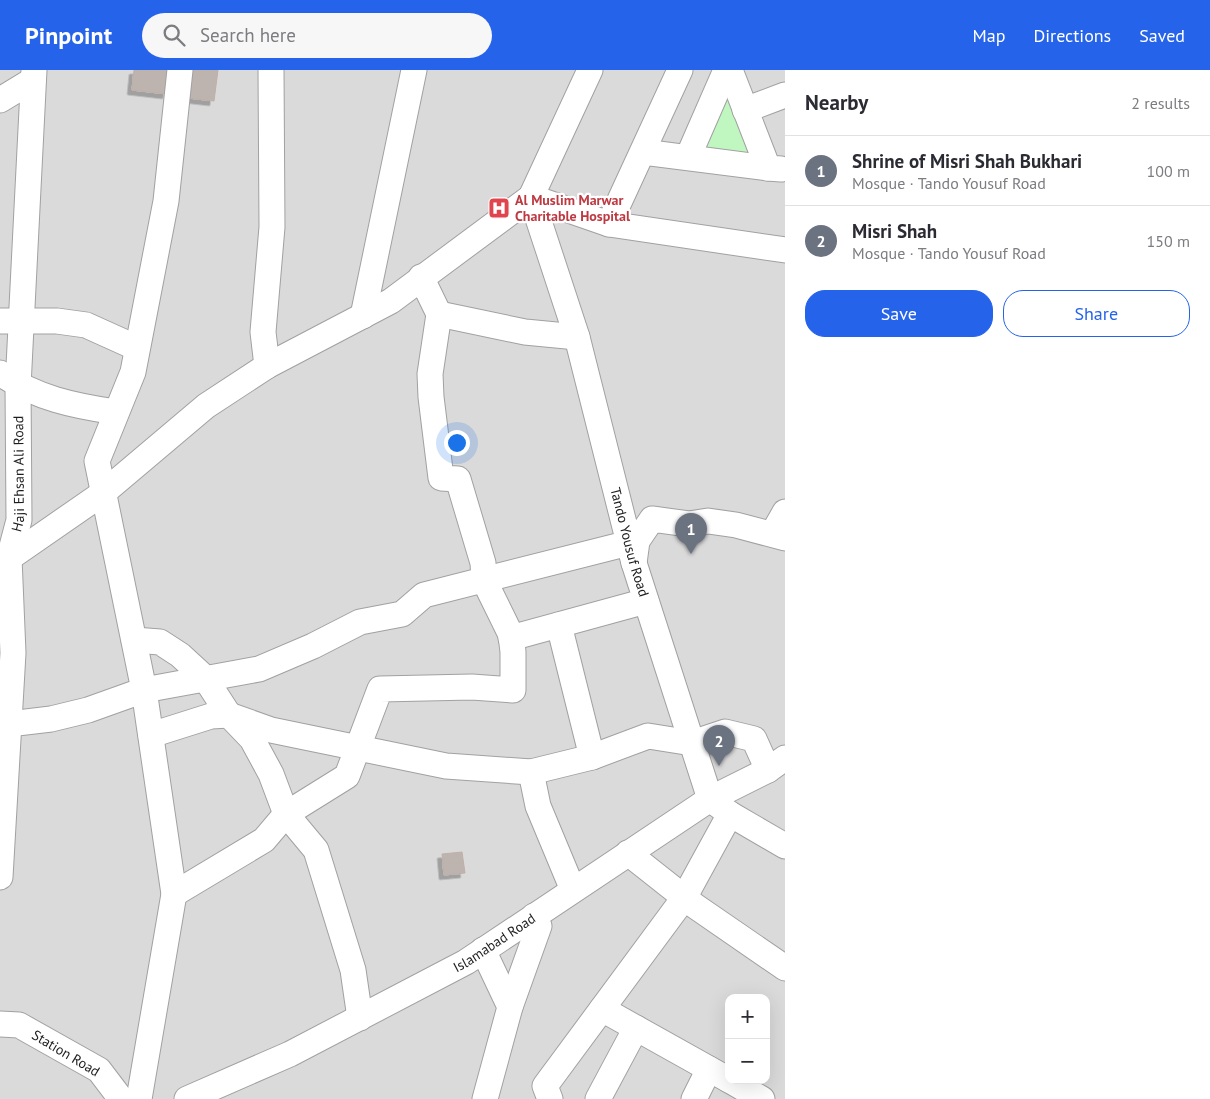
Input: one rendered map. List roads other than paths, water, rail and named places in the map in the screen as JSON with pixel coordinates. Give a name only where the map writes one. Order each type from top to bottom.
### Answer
[{"type":"street","points":[[139,1099],[174,894],[144,690],[97,461],[133,372],[166,201],[180,70]]},
{"type":"street","points":[[267,366],[263,332],[272,227],[270,70]]},
{"type":"street","points":[[363,316],[414,70]]},
{"type":"street","points":[[4,561],[103,494],[206,406],[267,366],[391,301],[531,197],[590,70]]},
{"type":"street","points":[[609,224],[680,70]]},
{"type":"street","points":[[688,158],[728,70]]},
{"type":"street","points":[[728,70],[745,110],[777,168]]},
{"type":"street","points":[[0,100],[33,75]]},
{"type":"street","name":"Haji Ehsan Ali Road","points":[[0,877],[5,690],[13,653],[4,561],[18,520],[9,380],[11,321],[33,75]]},
{"type":"street","points":[[745,110],[785,95]]},
{"type":"street","points":[[643,152],[777,168]]},
{"type":"street","points":[[531,197],[609,224],[785,250]]},
{"type":"street","name":"Tando Yousuf Road","points":[[531,197],[577,337],[631,553],[710,799]]},
{"type":"street","points":[[174,894],[264,840],[286,814],[347,776],[380,689],[472,688],[512,690],[511,638],[484,580],[483,563],[458,479],[441,478],[430,374],[439,314],[421,277]]},
{"type":"street","points":[[439,314],[525,332],[577,337]]},
{"type":"street","points":[[11,321],[57,321],[86,325],[137,348]]},
{"type":"street","points":[[9,380],[69,405],[116,412]]},
{"type":"street","points":[[5,725],[51,720],[144,690],[259,669],[313,646],[360,622],[402,614],[424,595],[484,580],[631,553],[652,519],[689,524],[708,521],[781,528]]},
{"type":"street","points":[[511,638],[646,601]]},
{"type":"street","points":[[559,625],[592,757]]},
{"type":"street","points":[[134,640],[160,642],[205,678],[229,715],[252,739],[271,774],[286,814],[316,850],[352,970],[360,1018]]},
{"type":"street","points":[[151,735],[211,716],[229,715],[271,730],[446,766],[531,772],[592,757],[648,736],[692,743],[725,732],[754,739],[777,764]]},
{"type":"street","name":"Islamabad Road","points":[[187,1099],[290,1054],[466,962],[710,799],[777,764]]},
{"type":"street","points":[[531,772],[538,806],[573,890]]},
{"type":"street","points":[[710,799],[730,814],[785,846]]},
{"type":"street","points":[[550,1099],[545,1086],[684,898],[730,814]]},
{"type":"street","points":[[628,854],[684,898],[785,968]]},
{"type":"street","points":[[485,1099],[510,1007],[539,926],[534,916]]},
{"type":"street","points":[[482,950],[510,1007]]},
{"type":"street","points":[[602,1009],[762,1099]]},
{"type":"street","name":"Station Road","points":[[0,1024],[19,1025],[99,1070],[121,1099]]},
{"type":"street","points":[[598,1099],[636,1028]]},
{"type":"street","points":[[694,1099],[722,1077]]},
{"type":"place","name":"Al Muslim Marwar Charitable Hospital","points":[[499,208]]},
{"type":"place","name":"Shrine of Misri Shah Bukhari","points":[[691,554]]},
{"type":"place","name":"Misri Shah","points":[[719,766]]}]
